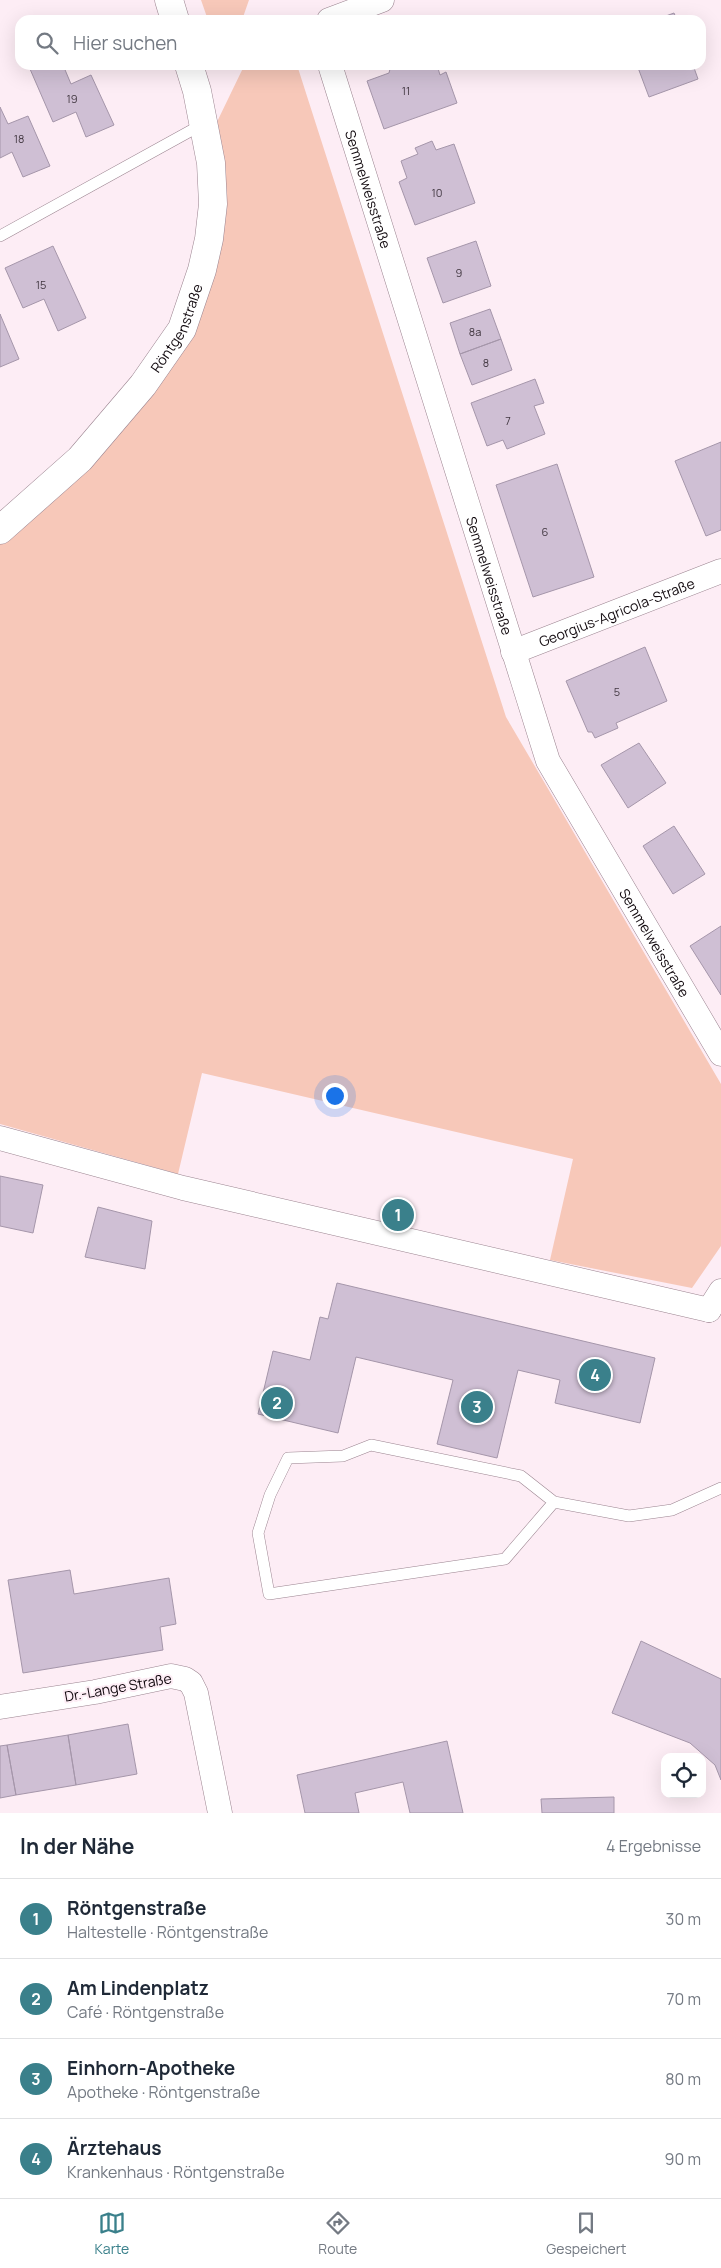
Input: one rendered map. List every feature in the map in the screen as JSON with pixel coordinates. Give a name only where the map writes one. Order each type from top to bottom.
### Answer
[{"type":"street","points":[[169,0],[174,15]]},
{"type":"street","points":[[342,15],[382,0]]},
{"type":"street","name":"Röntgenstraße","points":[[0,530],[80,459],[143,385],[182,329],[202,270],[210,238],[213,204],[211,163],[197,91],[191,70]]},
{"type":"street","name":"Semmelweisstraße","points":[[332,70],[513,652],[552,771],[721,1054]]},
{"type":"street","name":"Georgius-Agricola-Straße","points":[[513,652],[721,571]]},
{"type":"street","points":[[0,1138],[183,1188],[717,1308]]},
{"type":"street","name":"Dr.-Lange Straße","points":[[0,1707],[94,1692],[171,1676],[185,1679],[191,1683],[196,1693],[220,1813]]},
{"type":"lane","points":[[0,236],[203,124]]},
{"type":"lane","points":[[554,1502],[505,1559],[269,1594],[258,1533],[270,1495],[288,1458],[343,1456],[371,1445],[521,1476],[554,1502],[629,1516],[672,1510],[721,1488]]},
{"type":"shaded area","points":[[201,0],[249,0],[244,15],[206,15]]},
{"type":"shaded area","points":[[242,70],[299,70],[506,717],[721,1084],[721,1246],[692,1288],[550,1260],[573,1159],[202,1073],[178,1174],[0,1124],[0,541],[202,309],[215,126]]},
{"type":"building","points":[[30,70],[65,70],[71,84],[91,75],[114,125],[86,137],[76,112],[53,122]]},
{"type":"building","points":[[390,70],[438,70],[440,75],[446,72],[457,103],[384,129],[367,81],[389,73]]},
{"type":"building","points":[[639,70],[695,70],[698,79],[649,97]]},
{"type":"building","points":[[0,107],[8,124],[28,116],[50,166],[23,177],[12,152],[0,158]]},
{"type":"building","points":[[432,141],[436,150],[454,144],[475,203],[415,225],[399,182],[407,178],[401,161],[418,154],[415,148]]},
{"type":"building","points":[[476,241],[491,286],[443,303],[427,258]]},
{"type":"building","points":[[53,246],[86,318],[58,331],[44,299],[23,308],[5,268]]},
{"type":"building","points":[[490,309],[501,339],[460,354],[450,323]]},
{"type":"building","points":[[0,314],[19,359],[0,367]]},
{"type":"building","points":[[501,339],[512,370],[472,385],[460,354]]},
{"type":"building","points":[[535,379],[544,403],[534,406],[545,434],[507,449],[503,440],[487,446],[471,403]]},
{"type":"building","points":[[721,442],[721,530],[706,536],[675,461]]},
{"type":"building","points":[[557,464],[594,577],[533,597],[496,485]]},
{"type":"building","points":[[645,647],[667,701],[616,723],[618,728],[595,738],[592,732],[588,732],[566,681]]},
{"type":"building","points":[[639,743],[666,783],[628,808],[601,765]]},
{"type":"building","points":[[674,826],[705,874],[673,894],[643,846]]},
{"type":"building","points":[[721,926],[721,995],[690,946]]},
{"type":"building","points":[[0,1176],[43,1185],[33,1233],[0,1226]]},
{"type":"building","points":[[98,1207],[152,1221],[145,1269],[85,1257]]},
{"type":"building","points":[[337,1283],[655,1358],[640,1423],[555,1403],[560,1380],[518,1370],[497,1458],[437,1444],[453,1380],[356,1357],[338,1433],[258,1414],[273,1351],[310,1360],[320,1317],[328,1319]]},
{"type":"building","points":[[70,1570],[74,1594],[169,1578],[176,1624],[160,1627],[163,1650],[23,1673],[8,1580]]},
{"type":"building","points":[[641,1641],[721,1679],[721,1780],[715,1765],[706,1757],[706,1753],[701,1753],[690,1743],[612,1713]]},
{"type":"building","points":[[128,1724],[137,1774],[76,1785],[68,1735]]},
{"type":"building","points":[[68,1735],[76,1785],[16,1795],[7,1745]]},
{"type":"building","points":[[447,1741],[463,1813],[410,1813],[403,1782],[355,1793],[359,1813],[305,1813],[297,1775]]},
{"type":"building","points":[[7,1745],[16,1795],[0,1798],[0,1746]]},
{"type":"building","points":[[614,1797],[614,1813],[542,1813],[541,1799]]},
{"type":"place","name":"Röntgenstraße","points":[[398,1215]]},
{"type":"place","name":"Ärztehaus","points":[[595,1375]]},
{"type":"place","name":"Am Lindenplatz","points":[[277,1403]]},
{"type":"place","name":"Einhorn-Apotheke","points":[[477,1407]]}]
